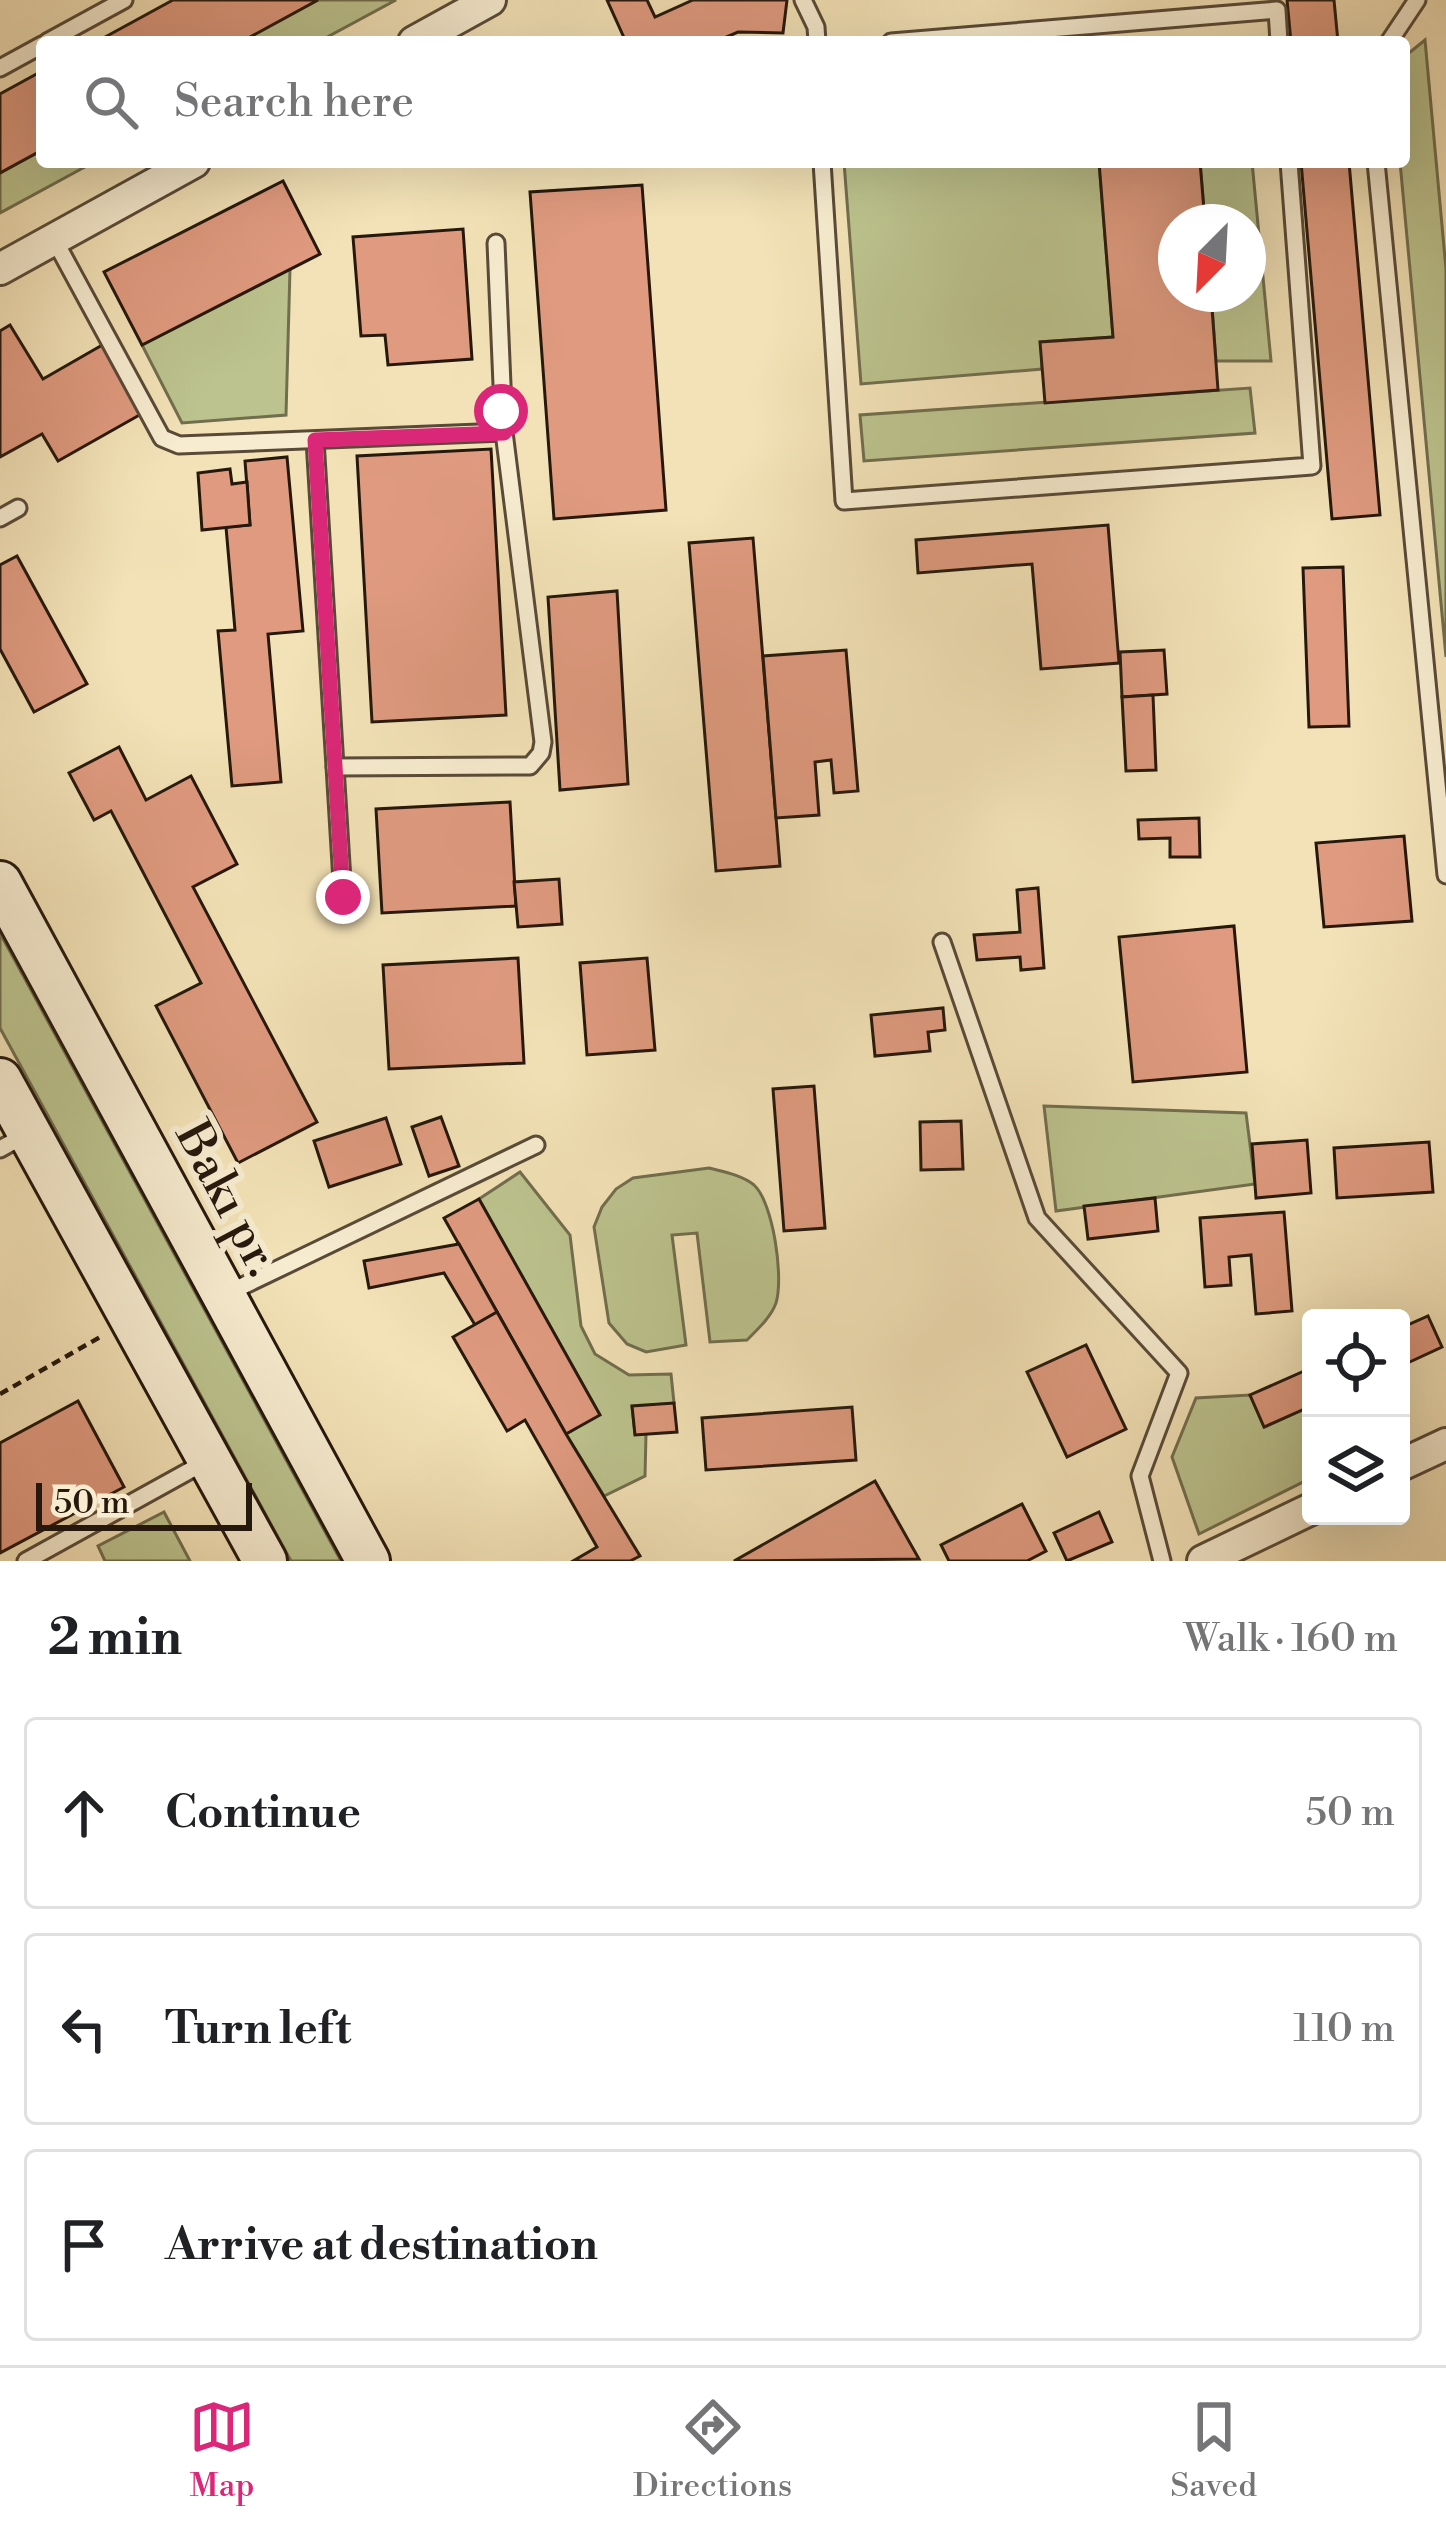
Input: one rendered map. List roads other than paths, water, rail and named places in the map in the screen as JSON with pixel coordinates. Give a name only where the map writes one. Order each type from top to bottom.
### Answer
[{"type":"street","points":[[424,36],[490,0]]},
{"type":"street","points":[[0,269],[183,168]]},
{"type":"street","name":"Bakı pr.","points":[[0,883],[368,1561]]},
{"type":"street","points":[[0,1080],[15,1141],[133,1319],[265,1561]]},
{"type":"street","points":[[1410,1462],[1446,1444]]},
{"type":"street","points":[[1203,1561],[1302,1513]]},
{"type":"lane","points":[[58,36],[122,0]]},
{"type":"lane","points":[[802,0],[817,36]]},
{"type":"lane","points":[[1393,36],[1417,0]]},
{"type":"lane","points":[[953,36],[1276,5],[1279,36]]},
{"type":"lane","points":[[0,68],[36,48]]},
{"type":"lane","points":[[822,168],[844,502],[1312,466],[1288,168]]},
{"type":"lane","points":[[1377,168],[1446,875]]},
{"type":"lane","points":[[54,239],[162,438],[179,445],[504,433]]},
{"type":"lane","points":[[335,767],[530,766],[541,753],[504,433],[496,243]]},
{"type":"lane","points":[[315,440],[343,897]]},
{"type":"lane","points":[[0,518],[18,508]]},
{"type":"lane","points":[[942,942],[1037,1218],[1179,1373],[1140,1476],[1162,1561]]},
{"type":"lane","points":[[224,1295],[536,1145]]},
{"type":"lane","points":[[26,1561],[211,1460]]}]
